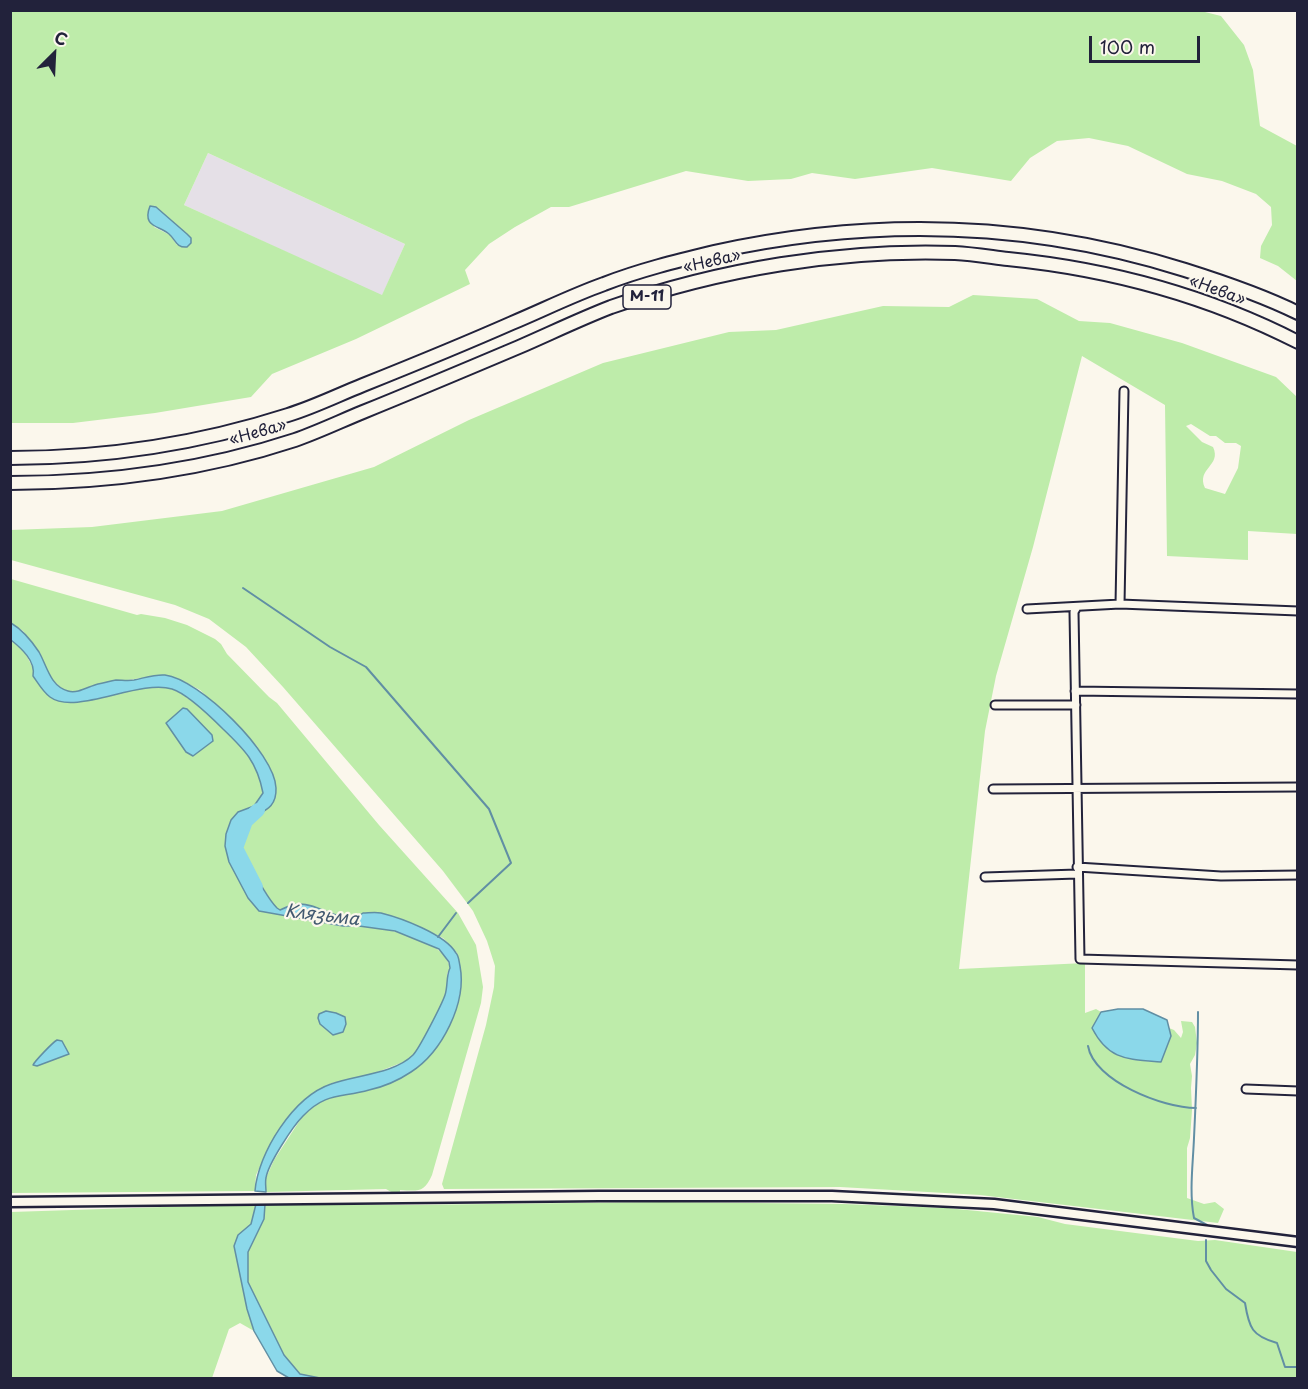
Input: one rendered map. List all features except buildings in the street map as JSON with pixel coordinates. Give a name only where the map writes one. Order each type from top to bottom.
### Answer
[{"type":"highway","name":"«Нева»","points":[[10,458],[54,458],[140,450],[216,435],[290,415],[605,283],[678,260],[754,244],[842,232],[910,227],[953,228],[1034,236],[1090,245],[1158,261],[1229,284],[1298,313]]},
{"type":"highway","name":"«Нева»","points":[[10,483],[55,483],[138,476],[221,460],[296,439],[610,308],[684,285],[756,269],[840,257],[957,253],[1083,270],[1150,285],[1221,308],[1298,342]]},
{"type":"street","points":[[1120,604],[1124,391]]},
{"type":"street","points":[[1027,609],[1120,604],[1298,611]]},
{"type":"street","points":[[1077,607],[1074,612],[1080,959],[1298,965]]},
{"type":"street","points":[[1075,692],[1298,694]]},
{"type":"street","points":[[995,705],[1076,705]]},
{"type":"street","points":[[993,789],[1298,787]]},
{"type":"street","points":[[985,877],[1077,871],[1221,876],[1298,875]]},
{"type":"street","points":[[1246,1089],[1298,1092]]},
{"type":"street","points":[[10,1202],[247,1198],[799,1195],[994,1204],[1298,1242]]},
{"type":"shaded area","points":[[208,153],[405,244],[382,296],[184,205]]},
{"type":"green space","points":[[11,11],[1201,11],[1221,16],[1244,45],[1253,70],[1260,126],[1297,146],[1297,281],[1278,266],[1260,258],[1261,246],[1272,225],[1271,207],[1256,194],[1222,181],[1187,174],[1128,146],[1089,138],[1057,141],[1030,158],[1011,181],[932,168],[855,179],[812,173],[791,179],[748,181],[686,171],[569,207],[551,207],[489,244],[465,270],[470,284],[356,339],[272,374],[251,397],[155,413],[73,423],[11,423]],"holes":[[[208,153],[405,244],[382,295],[184,205]],[[156,207],[187,234],[177,245],[170,235],[154,227]]]},
{"type":"green space","points":[[973,295],[1037,299],[1079,321],[1110,323],[1182,343],[1276,377],[1297,397],[1297,534],[1248,531],[1248,560],[1167,556],[1165,405],[1082,356],[1033,547],[996,676],[985,731],[959,969],[1085,963],[1085,1013],[1096,1009],[1101,1012],[1092,1028],[1143,1061],[1161,1062],[1171,1036],[1169,1028],[1181,1038],[1183,1032],[1181,1021],[1192,1022],[1197,1043],[1195,1055],[1190,1064],[1192,1110],[1187,1148],[1187,1198],[1204,1204],[1215,1202],[1224,1209],[1218,1223],[980,1195],[840,1187],[444,1189],[442,1184],[486,1025],[494,987],[495,966],[487,941],[473,911],[443,871],[246,647],[209,619],[175,605],[11,560],[10,530],[92,527],[222,511],[374,467],[469,420],[603,363],[729,332],[776,330],[883,306],[949,307]],"holes":[[[1191,424],[1210,436],[1216,436],[1225,443],[1236,443],[1241,446],[1238,468],[1225,494],[1205,488],[1204,476],[1215,453],[1213,447],[1202,442],[1186,426]]]},
{"type":"green space","points":[[11,579],[137,615],[165,618],[187,625],[215,639],[227,654],[277,703],[379,825],[458,913],[476,945],[483,987],[481,1003],[432,1175],[423,1188],[400,1190],[400,1192],[393,1193],[386,1189],[266,1192],[266,1178],[274,1160],[302,1117],[318,1103],[332,1096],[370,1090],[447,1029],[461,990],[457,953],[443,938],[381,913],[349,918],[299,904],[280,910],[277,908],[258,880],[244,867],[238,852],[241,830],[252,819],[259,816],[272,772],[257,746],[200,690],[165,675],[105,683],[74,692],[60,687],[49,676],[40,653],[23,631],[11,623]]},
{"type":"green space","points":[[10,640],[24,651],[34,670],[75,703],[136,689],[171,689],[204,711],[242,747],[256,766],[263,793],[254,806],[238,812],[226,834],[252,903],[330,924],[371,927],[413,937],[438,949],[446,958],[450,968],[443,1003],[415,1054],[406,1061],[367,1076],[332,1083],[287,1119],[271,1144],[256,1175],[255,1191],[11,1193]]},
{"type":"green space","points":[[662,1202],[843,1204],[947,1208],[1038,1217],[1065,1224],[1198,1241],[1215,1240],[1297,1252],[1297,1378],[320,1378],[300,1374],[284,1355],[248,1282],[248,1252],[264,1219],[265,1204]]},
{"type":"green space","points":[[256,1204],[251,1224],[234,1245],[247,1309],[254,1331],[240,1323],[229,1329],[212,1378],[11,1378],[11,1212]]},
{"type":"water","points":[[150,206],[156,207],[191,238],[191,243],[187,247],[178,245],[169,234],[150,222],[148,213]]},
{"type":"water","points":[[11,623],[33,643],[57,685],[68,691],[116,680],[165,675],[197,689],[233,720],[263,756],[272,773],[276,788],[270,806],[242,827],[239,832],[238,845],[243,864],[277,908],[280,910],[296,904],[306,904],[348,918],[363,913],[381,913],[433,933],[450,946],[458,956],[461,980],[456,1011],[433,1052],[411,1072],[396,1080],[374,1089],[327,1099],[311,1108],[293,1128],[276,1155],[266,1178],[266,1192],[255,1191],[263,1160],[280,1128],[304,1101],[331,1084],[385,1070],[413,1055],[445,995],[449,962],[439,949],[395,931],[343,926],[259,911],[248,898],[229,862],[225,846],[231,820],[238,812],[254,806],[263,793],[254,765],[244,750],[199,706],[172,689],[158,687],[143,689],[75,702],[61,702],[50,697],[33,676],[32,665],[27,655],[11,640]]},
{"type":"water","points":[[183,708],[187,709],[212,735],[213,741],[193,756],[186,752],[166,723]]},
{"type":"water","points":[[1143,1009],[1167,1020],[1171,1036],[1161,1062],[1120,1056],[1105,1047],[1098,1039],[1092,1028],[1101,1012]]},
{"type":"water","points":[[326,1011],[345,1017],[346,1024],[343,1032],[333,1035],[320,1024],[319,1014]]},
{"type":"water","points":[[57,1040],[62,1041],[69,1054],[37,1066],[33,1065],[44,1052]]},
{"type":"water","points":[[256,1204],[265,1204],[264,1219],[248,1252],[248,1282],[284,1355],[300,1374],[320,1378],[289,1378],[277,1371],[254,1331],[234,1246],[238,1235],[251,1224]]},
{"type":"waterway","points":[[243,588],[330,647],[366,667],[489,809],[511,863],[468,903]]},
{"type":"waterway","name":"Клязьма","points":[[256,887],[236,848],[246,821],[258,810]]},
{"type":"waterway","points":[[438,937],[456,913]]},
{"type":"waterway","points":[[1198,1012],[1192,1198],[1194,1218],[1207,1225]]},
{"type":"waterway","points":[[1088,1046],[1093,1059],[1116,1081],[1149,1098],[1182,1107],[1196,1108]]},
{"type":"waterway","points":[[1206,1240],[1206,1261],[1226,1289],[1245,1303],[1253,1330],[1262,1337],[1277,1343],[1285,1367],[1298,1367]]}]
